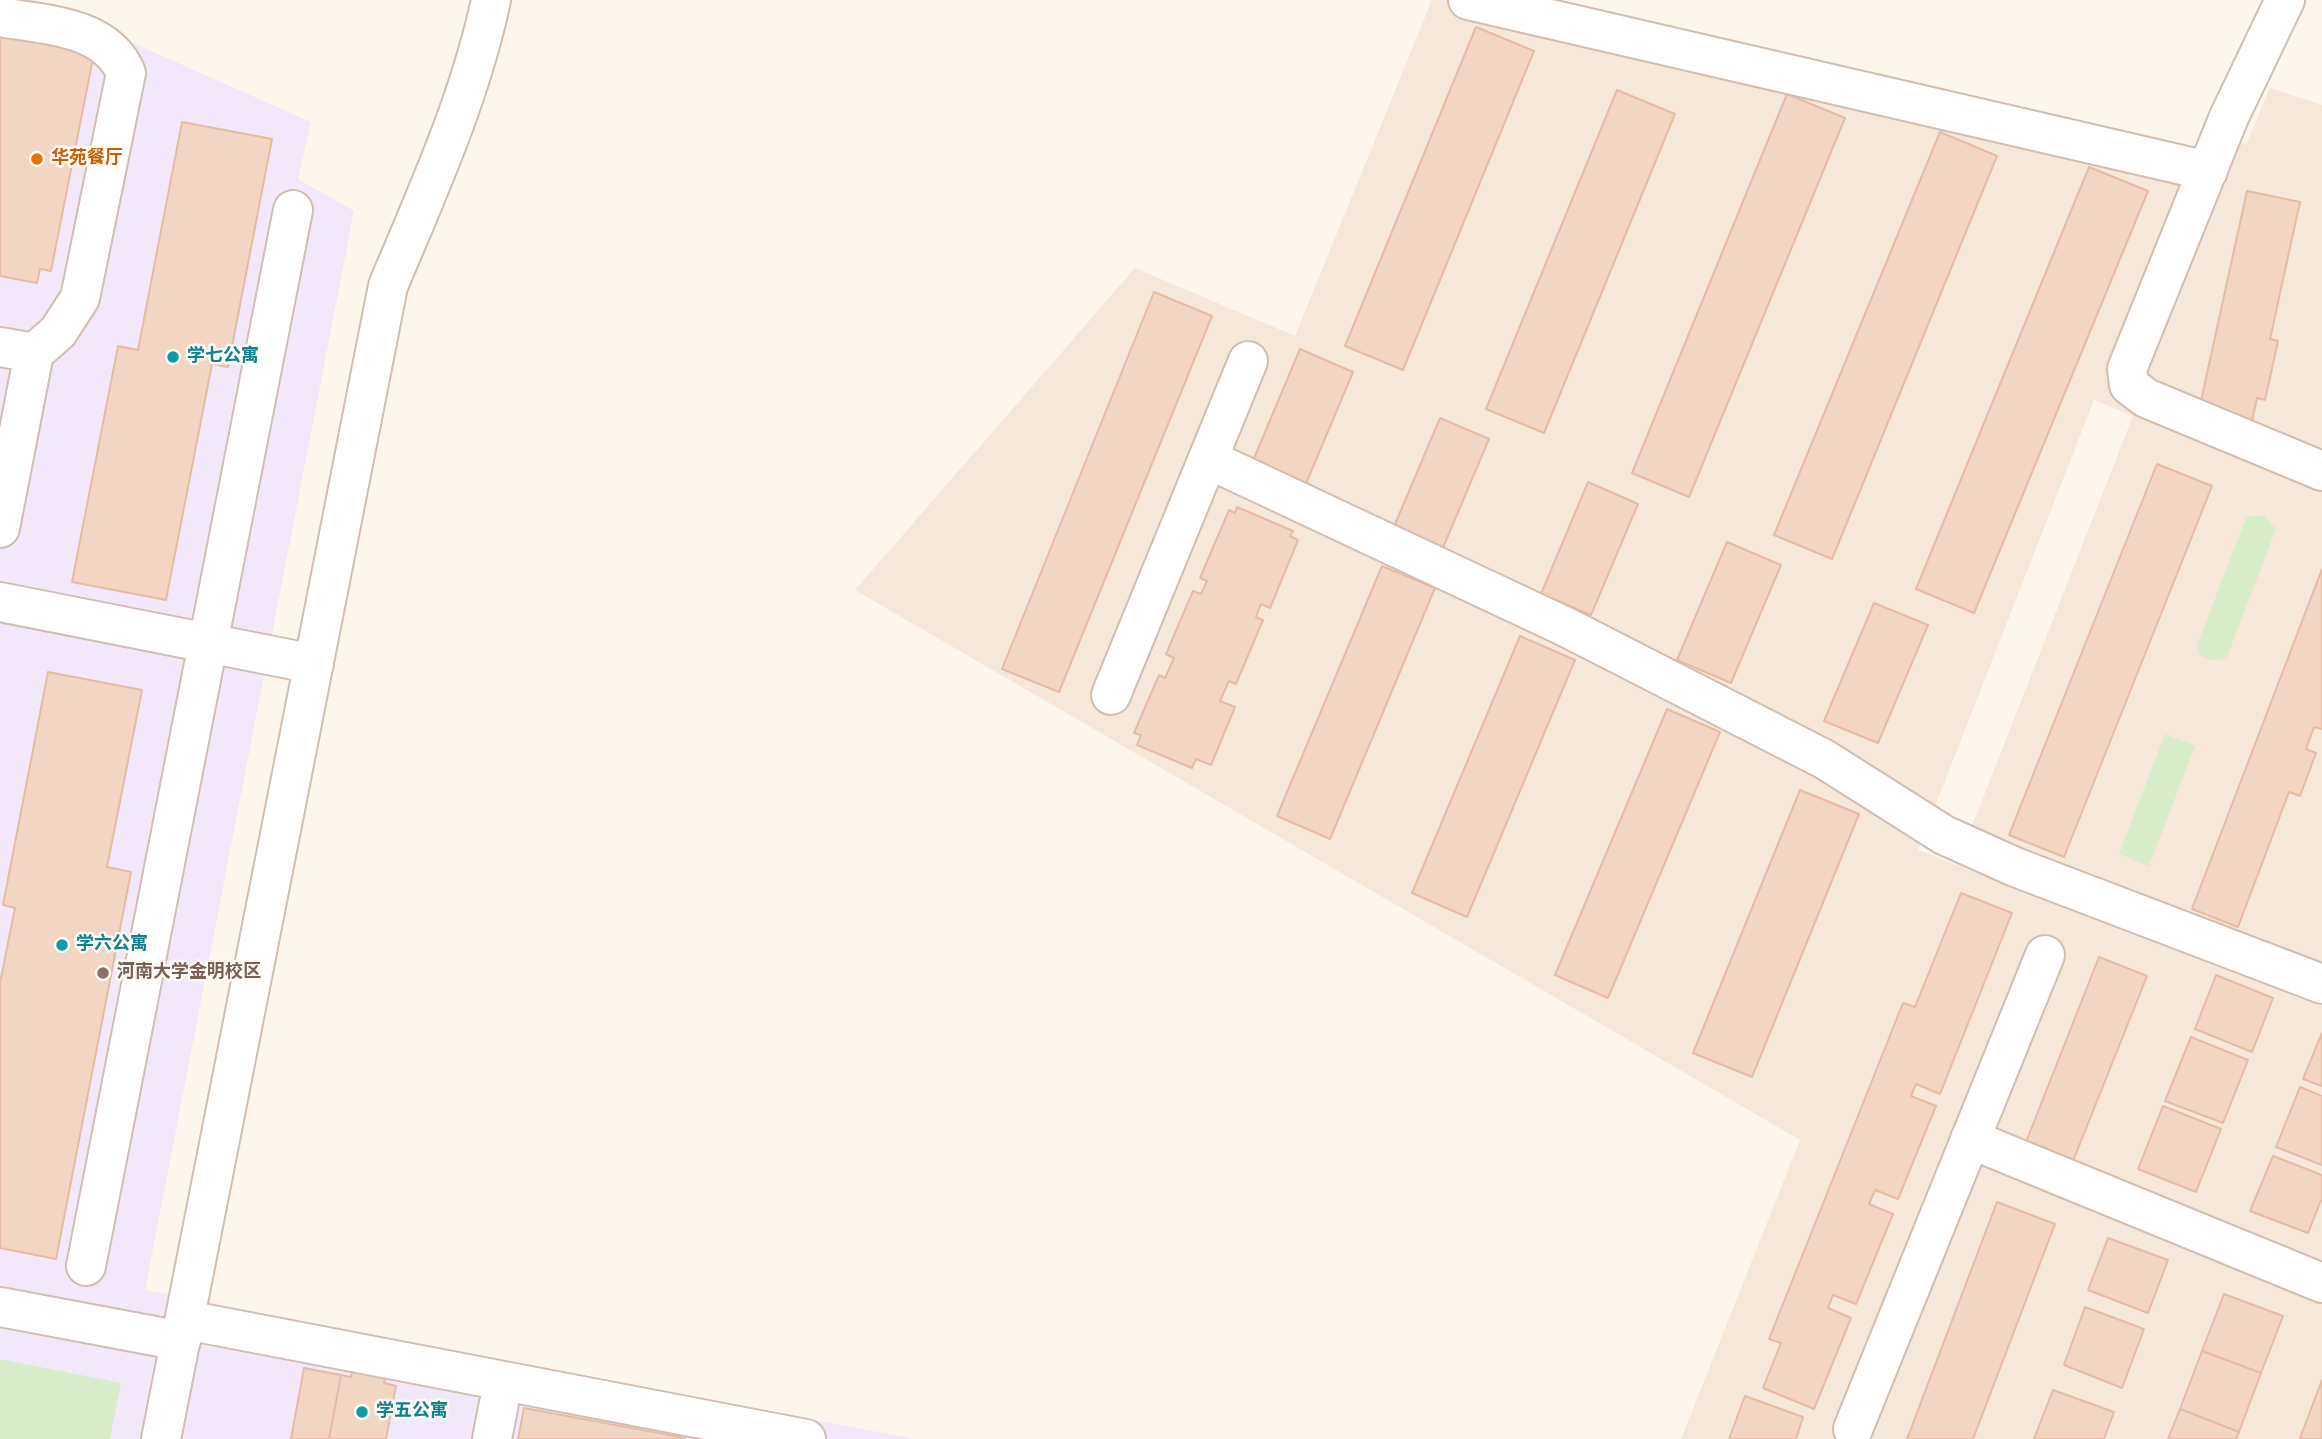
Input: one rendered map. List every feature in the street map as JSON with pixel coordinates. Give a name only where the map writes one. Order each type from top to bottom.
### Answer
[{"type":"street","points":[[161,1439],[388,285],[440,162],[484,34],[491,0]]},
{"type":"street","points":[[1468,0],[2207,171]]},
{"type":"street","points":[[2285,0],[2207,171],[2127,369],[2129,385],[2146,398],[2322,471]]},
{"type":"street","points":[[0,17],[86,34],[119,56],[126,72],[80,298],[58,332],[17,350],[0,528]]},
{"type":"street","points":[[86,1266],[293,210]]},
{"type":"street","points":[[1111,695],[1248,361]]},
{"type":"street","points":[[1208,459],[1566,627],[1824,759],[1944,835],[2015,867],[2322,984]]},
{"type":"street","points":[[0,603],[314,664]]},
{"type":"street","points":[[1853,1429],[2045,955]]},
{"type":"street","points":[[1970,1139],[2322,1283]]},
{"type":"street","points":[[0,1307],[186,1320],[720,1431],[806,1439]]},
{"type":"shaded area","name":"河南大学金明校区","points":[[0,0],[36,0],[311,122],[298,179],[354,211],[145,1290],[914,1439],[0,1439]]},
{"type":"shaded area","points":[[1432,0],[1551,0],[2178,147],[2247,143],[2270,88],[2322,105],[2322,965],[2023,852],[1972,826],[2133,416],[2094,400],[1918,850],[2322,1006],[2322,1439],[1681,1439],[1800,1140],[855,590],[1135,268],[1295,336]]},
{"type":"green space","points":[[2264,516],[2276,529],[2227,657],[2210,660],[2200,655],[2197,645],[2246,518]]},
{"type":"green space","points":[[2165,734],[2195,746],[2149,866],[2119,854]]},
{"type":"green space","points":[[0,1359],[121,1383],[110,1439],[0,1439]]},
{"type":"building","points":[[1476,27],[1534,51],[1403,370],[1345,346]]},
{"type":"building","name":"华苑餐厅","points":[[0,30],[95,48],[51,271],[40,269],[37,283],[0,276]]},
{"type":"building","points":[[1617,90],[1675,114],[1544,433],[1486,409]]},
{"type":"building","points":[[1787,94],[1845,118],[1689,497],[1632,473]]},
{"type":"building","name":"学七公寓","points":[[182,122],[272,139],[228,367],[212,364],[166,600],[72,582],[118,346],[138,350]]},
{"type":"building","points":[[1940,132],[1997,156],[1832,559],[1774,535]]},
{"type":"building","points":[[2089,167],[2148,191],[1974,613],[1916,589]]},
{"type":"building","points":[[2247,191],[2300,202],[2270,339],[2278,341],[2265,400],[2257,398],[2252,421],[2199,410]]},
{"type":"building","points":[[1154,292],[1212,316],[1059,692],[1002,669]]},
{"type":"building","points":[[1300,349],[1353,372],[1305,486],[1252,463]]},
{"type":"building","points":[[1440,418],[1489,439],[1442,550],[1393,529]]},
{"type":"building","points":[[2157,464],[2212,486],[2064,857],[2009,835]]},
{"type":"building","points":[[1588,482],[1638,504],[1591,615],[1541,594]]},
{"type":"building","points":[[1237,507],[1293,531],[1290,536],[1298,540],[1270,608],[1261,604],[1256,617],[1263,620],[1236,684],[1229,681],[1220,701],[1235,707],[1211,765],[1196,759],[1192,768],[1137,745],[1141,735],[1134,733],[1159,675],[1165,678],[1174,658],[1166,654],[1193,591],[1201,594],[1207,581],[1200,578],[1229,510],[1235,513]]},
{"type":"building","points":[[1727,542],[1781,565],[1731,683],[1677,660]]},
{"type":"building","points":[[1382,566],[1435,588],[1330,839],[1277,816]]},
{"type":"building","points":[[2322,569],[2322,729],[2314,727],[2306,749],[2316,753],[2300,796],[2289,792],[2238,927],[2192,909]]},
{"type":"building","points":[[1874,603],[1928,625],[1878,743],[1824,721]]},
{"type":"building","points":[[1520,636],[1575,660],[1467,917],[1412,893]]},
{"type":"building","name":"学六公寓","points":[[48,672],[142,690],[107,867],[131,872],[56,1259],[0,1248],[0,983],[15,908],[3,905]]},
{"type":"building","points":[[1667,709],[1720,732],[1608,998],[1555,975]]},
{"type":"building","points":[[1800,790],[1859,814],[1752,1077],[1693,1053]]},
{"type":"building","points":[[1961,893],[2012,913],[1940,1094],[1916,1084],[1911,1096],[1936,1106],[1898,1199],[1875,1190],[1869,1204],[1893,1214],[1856,1304],[1833,1295],[1828,1308],[1851,1318],[1814,1409],[1763,1388],[1781,1343],[1769,1339],[1903,1003],[1915,1007]]},
{"type":"building","points":[[2099,957],[2147,976],[2073,1161],[2026,1142]]},
{"type":"building","points":[[2216,975],[2273,998],[2252,1052],[2195,1029]]},
{"type":"building","points":[[2322,1033],[2322,1086],[2303,1079]]},
{"type":"building","points":[[2191,1037],[2248,1060],[2223,1123],[2165,1101]]},
{"type":"building","points":[[2300,1087],[2322,1096],[2322,1165],[2276,1147]]},
{"type":"building","points":[[2163,1106],[2221,1129],[2196,1192],[2138,1169]]},
{"type":"building","points":[[2273,1156],[2322,1175],[2322,1198],[2308,1233],[2250,1211]]},
{"type":"building","points":[[1997,1202],[2055,1224],[1973,1439],[1907,1439]]},
{"type":"building","points":[[2108,1238],[2168,1260],[2148,1313],[2088,1290]]},
{"type":"building","points":[[2224,1294],[2283,1316],[2261,1373],[2202,1351]]},
{"type":"building","points":[[2085,1307],[2144,1329],[2122,1388],[2064,1365]]},
{"type":"building","points":[[2202,1351],[2261,1373],[2239,1432],[2180,1409]]},
{"type":"building","name":"学五公寓","points":[[353,1367],[386,1373],[384,1383],[396,1386],[386,1439],[329,1439],[341,1375],[351,1377]]},
{"type":"building","points":[[304,1368],[341,1375],[329,1439],[291,1439]]},
{"type":"building","points":[[2322,1380],[2322,1439],[2300,1438]]},
{"type":"building","points":[[2053,1390],[2114,1412],[2104,1439],[2034,1439]]},
{"type":"building","points":[[1745,1396],[1803,1417],[1796,1439],[1729,1439]]},
{"type":"building","points":[[524,1408],[685,1438],[685,1439],[518,1439]]},
{"type":"building","points":[[2180,1409],[2239,1432],[2236,1439],[2168,1439]]},
{"type":"place","name":"华苑餐厅","points":[[37,159]]},
{"type":"place","name":"学七公寓","points":[[173,357]]},
{"type":"place","name":"学六公寓","points":[[62,945]]},
{"type":"place","name":"河南大学金明校区","points":[[103,973]]},
{"type":"place","name":"学五公寓","points":[[362,1412]]}]
